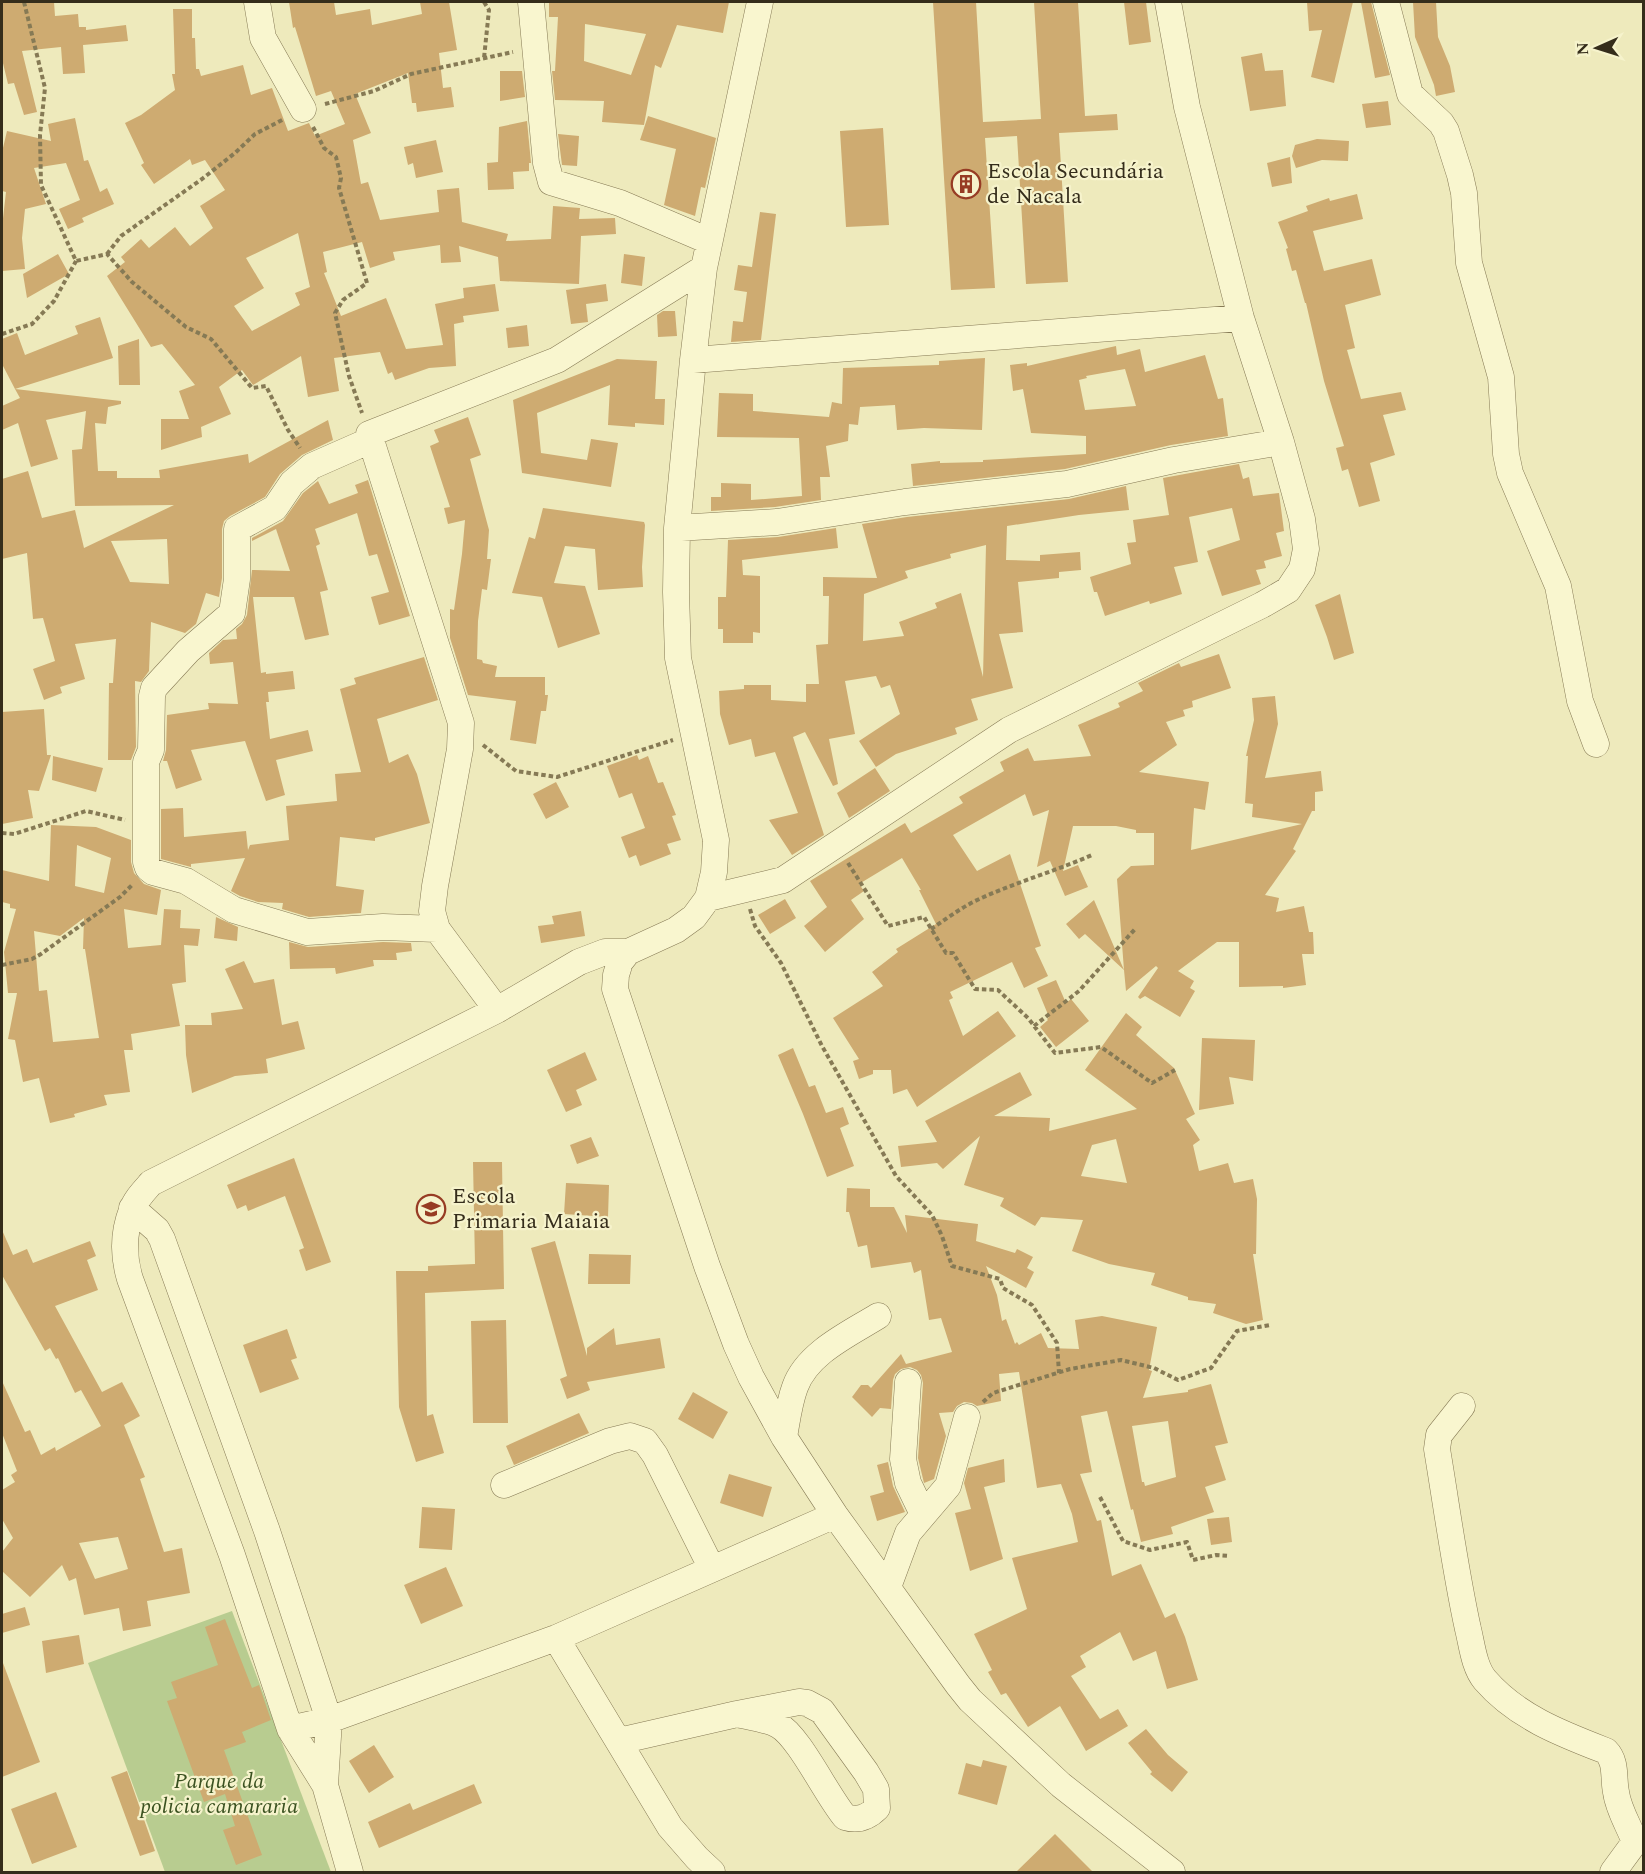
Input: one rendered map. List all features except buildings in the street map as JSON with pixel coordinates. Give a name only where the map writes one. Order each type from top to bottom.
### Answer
[{"type":"street","points":[[257,2],[263,38],[303,109]]},
{"type":"street","points":[[531,2],[546,163],[551,182],[620,202],[710,241]]},
{"type":"street","points":[[348,1872],[325,1785],[290,1729],[232,1556],[125,1261],[125,1243],[132,1208],[151,1183],[497,1010],[579,962],[605,952],[628,952],[676,930],[694,917],[708,898],[714,872],[716,840],[678,658],[677,528],[704,267],[760,2]]},
{"type":"street","points":[[708,898],[783,880],[1010,730],[1288,590],[1302,569],[1306,549],[1302,519],[1281,442],[1241,318],[1187,107],[1168,2]]},
{"type":"street","points":[[1386,2],[1410,94],[1441,123],[1446,131],[1460,175],[1464,192],[1472,277],[1501,377],[1506,454],[1510,473],[1558,586],[1576,685],[1596,744]]},
{"type":"street","points":[[437,929],[382,927],[308,933],[234,910],[186,881],[153,872],[148,868],[146,762],[151,750],[154,688],[188,651],[232,613],[237,579],[237,529],[275,508],[291,483],[312,466],[370,437],[557,360],[704,267]]},
{"type":"street","points":[[693,360],[1241,318]]},
{"type":"street","points":[[370,437],[461,723],[460,749],[432,911],[437,929],[497,1010]]},
{"type":"street","points":[[677,528],[777,522],[904,502],[1067,484],[1174,459],[1281,442]]},
{"type":"street","points":[[628,952],[620,962],[615,989],[707,1266],[736,1344],[771,1416],[836,1515],[970,1700],[1061,1785],[1172,1872]]},
{"type":"street","points":[[132,1208],[157,1230],[162,1239],[267,1530],[329,1720],[325,1785]]},
{"type":"street","points":[[784,1437],[795,1386],[808,1364],[835,1342],[878,1316]]},
{"type":"street","points":[[908,1382],[903,1459],[908,1483],[923,1514]]},
{"type":"street","points":[[1462,1406],[1439,1435],[1437,1441],[1458,1586],[1475,1660],[1485,1680],[1524,1714],[1546,1727],[1606,1751],[1611,1756],[1616,1793],[1640,1841],[1613,1872]]},
{"type":"street","points":[[888,1587],[908,1533],[948,1486],[967,1417]]},
{"type":"street","points":[[504,1485],[610,1441],[630,1436],[645,1441],[655,1455],[712,1569]]},
{"type":"street","points":[[290,1729],[329,1720],[556,1638],[836,1515]]},
{"type":"street","points":[[556,1638],[670,1827],[712,1872]]},
{"type":"street","points":[[619,1741],[737,1714],[799,1702],[816,1706],[866,1772],[876,1789],[877,1808],[870,1815],[861,1819],[845,1817],[804,1755],[782,1728],[777,1724],[737,1714]]},
{"type":"path","points":[[24,2],[45,88],[40,135],[41,185],[76,261]]},
{"type":"path","points":[[484,2],[489,10],[484,58]]},
{"type":"path","points":[[303,109],[324,148],[336,157],[341,178],[339,188],[367,283],[343,300],[334,313],[349,376],[370,437]]},
{"type":"path","points":[[2,334],[32,324],[54,301],[76,261],[107,254],[132,282],[186,327],[211,339],[252,388],[266,386],[288,430],[312,466]]},
{"type":"path","points":[[461,723],[478,741],[516,771],[557,777],[694,733]]},
{"type":"path","points":[[2,833],[14,834],[86,811],[146,825]]},
{"type":"path","points":[[836,845],[888,926],[924,917],[946,953],[953,953],[975,989],[998,990],[1034,1026],[1055,1053],[1101,1047],[1152,1083],[1175,1070]]},
{"type":"path","points":[[931,929],[972,902],[1092,855]]},
{"type":"path","points":[[2,965],[32,959],[41,954],[120,897],[148,868]]},
{"type":"path","points":[[742,889],[755,926],[781,963],[822,1046],[863,1120],[896,1176],[932,1215],[952,1266],[1000,1279],[1003,1288],[1032,1305],[1057,1343],[1059,1373]]},
{"type":"path","points":[[1034,1026],[1079,991],[1136,928]]},
{"type":"path","points":[[967,1417],[993,1393],[1059,1373],[1121,1360],[1154,1368],[1179,1380],[1211,1368],[1237,1331],[1270,1325]]},
{"type":"path","points":[[1100,1497],[1123,1541],[1150,1550],[1187,1542],[1193,1560],[1216,1555],[1230,1557]]},
{"type":"green space","name":"Parque da policia camararia","points":[[232,1611],[331,1872],[165,1872],[88,1663]]},
{"type":"place","name":"Escola Secundária de Nacala","points":[[966,184]]},
{"type":"place","name":"Escola Primaria Maiaia","points":[[431,1209]]}]
